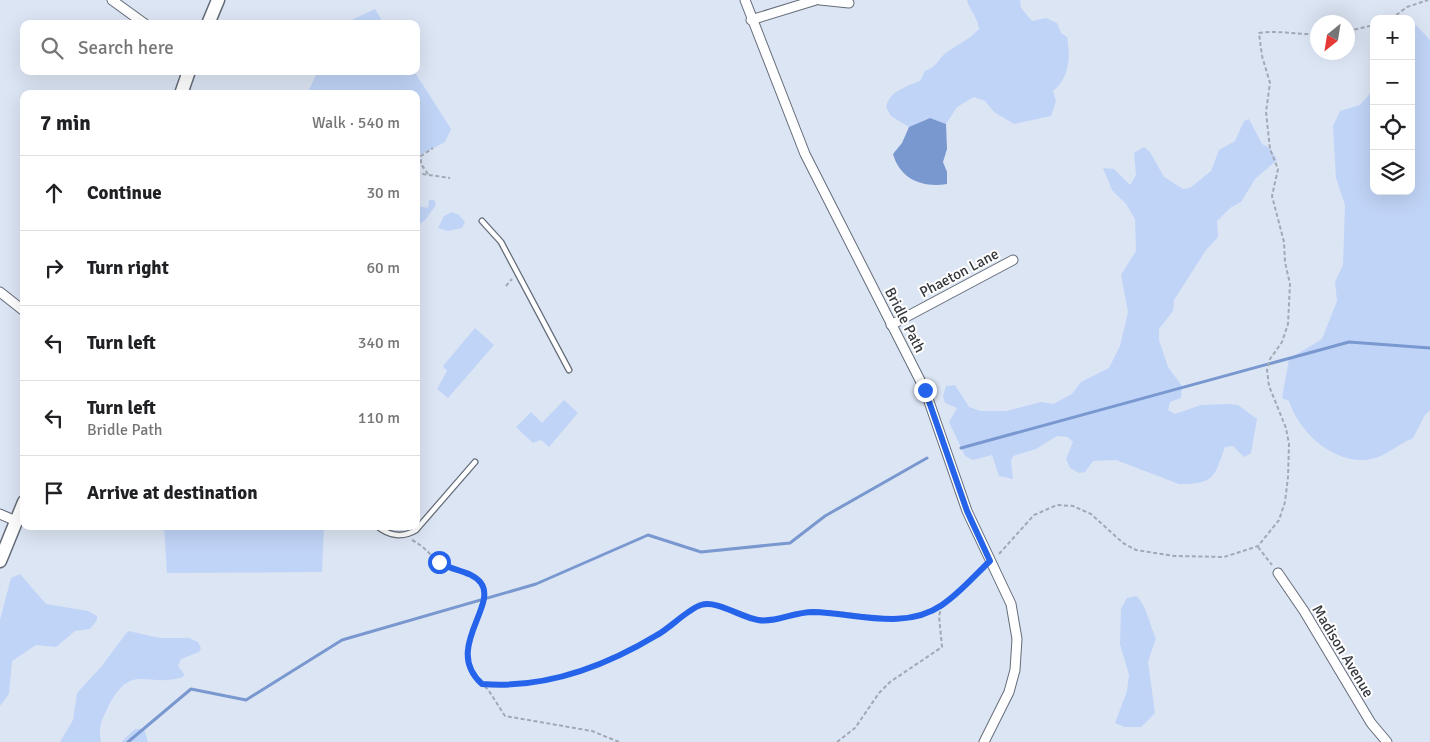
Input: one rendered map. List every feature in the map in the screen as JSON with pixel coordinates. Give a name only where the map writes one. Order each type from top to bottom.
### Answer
[{"type":"main road","points":[[210,20],[218,0]]},
{"type":"main road","points":[[182,90],[188,75]]},
{"type":"main road","points":[[0,561],[20,512]]},
{"type":"street","points":[[112,0],[140,20]]},
{"type":"street","name":"Bridle Path","points":[[745,0],[751,20],[806,154],[925,390],[967,511],[1011,604],[1017,640],[1015,670],[1009,692],[984,742]]},
{"type":"street","points":[[751,20],[818,0],[849,3]]},
{"type":"street","name":"Phaeton Lane","points":[[891,324],[1013,260]]},
{"type":"street","points":[[0,292],[20,307]]},
{"type":"street","points":[[0,514],[16,521]]},
{"type":"street","name":"Madison Avenue","points":[[1278,573],[1304,611],[1371,723],[1387,742]]},
{"type":"lane","points":[[482,221],[501,242],[569,370]]},
{"type":"lane","points":[[420,527],[475,462]]},
{"type":"lane","points":[[384,530],[392,534],[404,534],[414,530]]},
{"type":"path","points":[[1396,15],[1407,7],[1428,0]]},
{"type":"path","points":[[1355,29],[1370,26]]},
{"type":"path","points":[[482,684],[509,686],[583,671],[621,656],[659,634],[699,605],[713,604],[730,612],[759,620],[776,620],[797,612],[902,620],[925,613],[942,605],[1014,539],[1021,528],[1034,515],[1057,505],[1073,506],[1091,514],[1123,543],[1142,551],[1174,556],[1224,557],[1258,546],[1279,520],[1285,502],[1289,444],[1286,428],[1269,386],[1267,370],[1270,359],[1285,336],[1290,303],[1290,284],[1285,262],[1284,242],[1272,196],[1278,169],[1270,149],[1266,112],[1270,83],[1262,56],[1259,32],[1272,31],[1298,35],[1310,34]]},
{"type":"path","points":[[428,174],[421,164],[421,156],[433,148]]},
{"type":"path","points":[[420,173],[450,178]]},
{"type":"path","points":[[404,534],[425,546],[444,566],[467,574],[482,584],[485,592],[484,602],[476,617],[469,638],[470,670],[489,691],[505,716],[592,731],[619,742]]},
{"type":"path","points":[[1258,546],[1278,573]]},
{"type":"path","points":[[837,742],[855,728],[879,693],[890,682],[942,647],[939,616],[942,605]]},
{"type":"shaded area","points":[[967,0],[1020,0],[1021,8],[1032,21],[1046,18],[1057,23],[1061,33],[1067,37],[1069,59],[1066,73],[1053,91],[1056,101],[1051,116],[1014,124],[994,112],[985,101],[974,97],[957,107],[946,124],[930,118],[909,127],[891,116],[886,107],[895,93],[920,81],[925,71],[933,67],[946,53],[979,29]]},
{"type":"shaded area","points":[[375,9],[382,20],[352,20]]},
{"type":"shaded area","points":[[1416,25],[1430,40],[1430,410],[1425,415],[1413,438],[1383,455],[1368,460],[1353,460],[1326,448],[1303,427],[1289,401],[1282,398],[1289,359],[1322,339],[1337,301],[1335,282],[1343,265],[1345,205],[1336,178],[1333,126],[1340,111],[1360,105],[1370,94],[1370,195],[1415,195]]},
{"type":"shaded area","points":[[316,75],[417,75],[451,129],[445,142],[420,155],[420,90],[309,90]]},
{"type":"shaded area","points":[[930,118],[946,124],[947,149],[943,162],[947,172],[947,184],[929,185],[913,180],[901,170],[893,154],[902,143],[909,127]]},
{"type":"shaded area","points":[[1249,119],[1262,144],[1271,149],[1277,160],[1255,179],[1241,202],[1230,208],[1217,221],[1218,237],[1206,250],[1174,300],[1173,311],[1159,329],[1159,340],[1168,367],[1182,386],[1181,398],[1170,402],[1168,410],[1175,414],[1201,405],[1238,405],[1257,419],[1251,453],[1244,457],[1233,446],[1225,447],[1215,472],[1211,477],[1191,484],[1179,484],[1116,460],[1093,461],[1085,472],[1079,473],[1070,468],[1066,459],[1073,442],[1068,437],[1057,436],[1036,449],[1013,456],[1011,461],[1013,479],[999,476],[992,455],[973,460],[965,456],[949,422],[957,408],[945,403],[943,396],[946,386],[955,385],[969,407],[981,411],[1006,411],[1041,402],[1053,404],[1072,394],[1081,382],[1109,368],[1120,346],[1128,312],[1121,275],[1136,251],[1135,219],[1126,204],[1112,190],[1103,168],[1114,169],[1130,185],[1136,175],[1134,153],[1144,147],[1150,152],[1164,177],[1183,189],[1190,188],[1211,171],[1219,150],[1235,141],[1244,121]]},
{"type":"shaded area","points":[[429,200],[434,200],[436,205],[420,224],[420,207],[428,208]]},
{"type":"shaded area","points":[[452,212],[459,215],[465,222],[462,228],[448,231],[438,228],[444,216]]},
{"type":"shaded area","points":[[475,328],[494,345],[448,398],[437,389],[447,371],[443,366]]},
{"type":"shaded area","points":[[564,400],[578,413],[549,447],[541,440],[533,443],[516,427],[531,412],[542,423]]},
{"type":"shaded area","points":[[164,530],[324,530],[322,572],[167,573]]},
{"type":"shaded area","points":[[20,574],[46,604],[88,611],[97,616],[97,620],[90,629],[75,631],[56,647],[36,645],[12,661],[9,694],[0,706],[0,620],[11,578]]},
{"type":"shaded area","points":[[1136,596],[1145,610],[1156,638],[1148,662],[1155,713],[1141,727],[1124,727],[1115,723],[1127,691],[1129,675],[1120,644],[1121,609],[1127,598]]},
{"type":"shaded area","points":[[128,631],[160,638],[189,638],[198,642],[201,648],[199,652],[181,659],[178,666],[184,674],[183,677],[170,680],[140,679],[124,685],[116,694],[103,718],[100,729],[101,742],[60,742],[73,720],[77,693],[101,667]]},
{"type":"shaded area","points":[[135,729],[144,729],[148,742],[121,742]]},
{"type":"waterway","points":[[961,448],[1349,342],[1430,348]]},
{"type":"waterway","points":[[128,742],[191,689],[246,700],[342,640],[536,584],[648,535],[701,552],[790,543],[825,516],[927,458]]},
{"type":"route","points":[[439,562],[444,566],[477,579],[482,584],[485,592],[484,602],[476,617],[469,638],[470,670],[482,684],[509,686],[538,682],[583,671],[621,656],[659,634],[699,605],[713,604],[730,612],[759,620],[776,620],[797,612],[822,612],[902,620],[925,613],[942,605],[990,561],[967,511],[925,390]]}]
